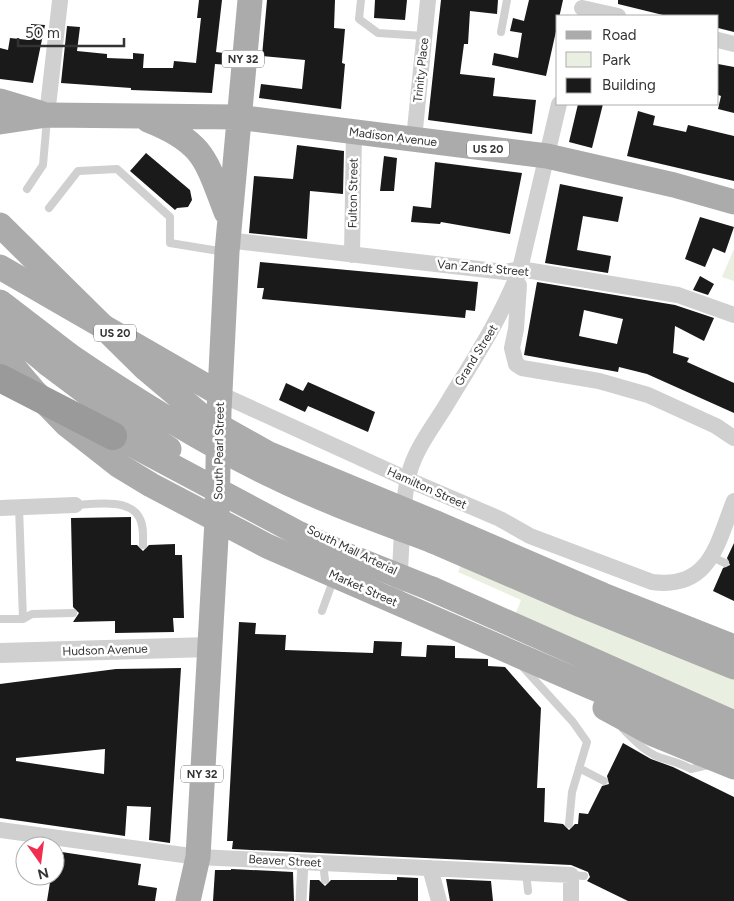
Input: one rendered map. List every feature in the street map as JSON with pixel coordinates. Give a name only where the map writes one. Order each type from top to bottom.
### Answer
[{"type":"highway","points":[[0,378],[113,436]]},
{"type":"main road","name":"South Pearl Street","points":[[188,901],[198,856],[217,520],[220,394],[228,237],[237,117],[250,0]]},
{"type":"main road","name":"Madison Avenue","points":[[0,101],[47,115]]},
{"type":"main road","name":"Madison Avenue","points":[[0,122],[47,115],[237,117],[547,156],[674,185],[734,202]]},
{"type":"main road","points":[[139,117],[172,130],[196,147],[208,164],[228,237]]},
{"type":"main road","points":[[0,225],[146,369],[203,417],[276,457],[435,532],[581,605],[734,667]]},
{"type":"main road","name":"US 20","points":[[5,270],[220,394]]},
{"type":"main road","points":[[0,302],[69,356],[194,435],[275,478],[435,532],[603,595],[734,647]]},
{"type":"main road","name":"South Mall Arterial","points":[[0,324],[83,392],[219,482],[258,504],[432,589],[734,723]]},
{"type":"main road","name":"Market Street","points":[[0,351],[35,392],[67,425],[118,465],[151,485],[260,542],[510,652],[729,758]]},
{"type":"main road","points":[[0,364],[113,436],[296,532],[344,554],[432,589]]},
{"type":"street","name":"Trinity Place","points":[[414,139],[428,0]]},
{"type":"street","points":[[47,115],[60,1]]},
{"type":"street","points":[[582,8],[614,15]]},
{"type":"street","points":[[719,40],[734,44]]},
{"type":"street","name":"Grand Street","points":[[397,603],[411,467],[431,430],[497,322],[520,270],[559,105]]},
{"type":"street","name":"Fulton Street","points":[[352,255],[354,132]]},
{"type":"street","name":"Van Zandt Street","points":[[228,237],[343,252],[352,255],[505,272],[520,270],[678,295],[707,303],[734,315]]},
{"type":"street","points":[[520,270],[513,357],[516,364],[522,368],[599,381],[640,392],[734,438]]},
{"type":"street","name":"Hamilton Street","points":[[220,394],[500,519],[554,546],[636,578],[660,584],[685,582],[703,568],[718,560],[734,501]]},
{"type":"street","points":[[0,508],[75,505]]},
{"type":"street","name":"Hudson Avenue","points":[[0,653],[210,646]]},
{"type":"street","name":"Beaver Street","points":[[0,830],[257,865],[303,862],[571,874],[572,901]]},
{"type":"street","points":[[301,901],[303,862]]},
{"type":"street","points":[[430,868],[439,901]]},
{"type":"lane","points":[[361,0],[359,19],[378,33],[424,36]]},
{"type":"lane","points":[[501,32],[507,0]]},
{"type":"lane","points":[[27,189],[43,165],[47,115]]},
{"type":"lane","points":[[50,208],[78,171],[117,169],[170,217],[170,243],[228,237]]},
{"type":"lane","points":[[75,505],[108,504],[129,508],[139,515],[142,524],[143,545]]},
{"type":"lane","points":[[19,507],[23,618]]},
{"type":"lane","points":[[322,611],[335,576]]},
{"type":"lane","points":[[0,619],[23,618],[32,614],[73,613]]},
{"type":"lane","points":[[510,652],[573,722],[587,742],[572,792],[569,824]]},
{"type":"lane","points":[[599,707],[644,749],[665,760],[674,760],[691,769],[694,777]]},
{"type":"lane","points":[[691,769],[729,758]]},
{"type":"lane","points":[[579,768],[604,781]]},
{"type":"lane","points":[[323,863],[325,880]]},
{"type":"lane","points":[[526,872],[528,890]]},
{"type":"green space","points":[[734,249],[734,281],[722,277]]},
{"type":"green space","points":[[462,562],[734,675],[734,714],[515,615],[521,600],[458,572]]},
{"type":"building","points":[[199,0],[222,0],[216,52],[231,54],[230,65],[215,64],[212,93],[131,90],[131,88],[61,83],[67,26],[80,27],[77,51],[107,54],[107,58],[133,59],[133,53],[144,54],[143,68],[173,68],[174,61],[196,63],[201,18],[197,18]]},
{"type":"building","points":[[267,0],[335,0],[334,28],[345,29],[342,63],[345,64],[341,109],[259,98],[261,84],[302,89],[305,60],[262,56]]},
{"type":"building","points":[[375,0],[407,0],[405,20],[374,18]]},
{"type":"building","points":[[441,0],[498,0],[497,14],[470,11],[468,44],[464,44],[460,74],[495,78],[493,96],[536,100],[532,134],[428,120]]},
{"type":"building","points":[[529,0],[563,0],[560,15],[556,15],[556,31],[546,76],[492,65],[494,53],[518,58],[522,33],[510,31],[513,18],[524,21]]},
{"type":"building","points":[[618,0],[734,0],[734,32],[719,28],[719,15],[663,15],[618,4]]},
{"type":"building","points":[[31,24],[45,25],[33,83],[0,79],[0,48],[8,50],[10,38],[29,40]]},
{"type":"building","points":[[719,64],[734,67],[734,113],[718,109],[721,96],[719,95]]},
{"type":"building","points":[[578,105],[603,105],[592,148],[569,142]]},
{"type":"building","points":[[638,111],[655,116],[653,125],[686,132],[688,125],[734,136],[734,181],[627,156]]},
{"type":"building","points":[[297,145],[344,151],[343,194],[310,191],[307,239],[249,233],[254,176],[293,179]]},
{"type":"building","points":[[146,153],[190,190],[192,200],[188,207],[175,210],[130,171]]},
{"type":"building","points":[[384,156],[397,158],[394,191],[380,191]]},
{"type":"building","points":[[435,162],[522,173],[510,234],[441,222],[440,224],[411,222],[413,206],[431,208]]},
{"type":"building","points":[[560,184],[623,197],[618,222],[583,216],[577,250],[611,256],[608,273],[545,263]]},
{"type":"building","points":[[700,217],[734,227],[725,253],[713,248],[705,267],[685,259]]},
{"type":"building","points":[[260,262],[478,282],[475,311],[466,310],[465,318],[262,299],[264,288],[257,288]]},
{"type":"building","points":[[700,276],[714,284],[708,295],[693,290]]},
{"type":"building","points":[[537,282],[675,305],[714,318],[704,341],[675,326],[673,353],[689,358],[687,362],[734,383],[734,413],[647,374],[619,367],[618,372],[524,355]],"holes":[[[584,310],[623,319],[617,344],[579,336]]]},
{"type":"building","points":[[308,382],[375,412],[368,432],[308,406],[305,412],[279,400],[286,383],[303,391]]},
{"type":"building","points":[[131,517],[131,545],[137,545],[143,551],[149,545],[175,544],[175,555],[182,555],[184,618],[173,618],[174,632],[115,633],[115,621],[73,622],[79,613],[73,607],[71,518]]},
{"type":"building","points":[[734,543],[734,601],[713,591],[723,568],[730,565],[727,558]]},
{"type":"building","points":[[239,622],[256,623],[255,634],[286,635],[285,650],[373,653],[374,641],[402,642],[401,656],[426,657],[427,645],[455,646],[455,658],[488,659],[488,666],[505,667],[541,708],[537,788],[545,788],[544,822],[563,824],[569,830],[575,824],[578,824],[579,813],[588,814],[602,786],[609,784],[607,776],[623,743],[651,759],[673,767],[734,797],[734,901],[628,901],[587,881],[590,877],[588,872],[571,865],[232,849],[233,841],[227,841]]},
{"type":"building","points":[[181,668],[170,843],[149,840],[151,807],[127,806],[125,836],[0,818],[0,684],[116,669]],"holes":[[[105,749],[104,774],[16,761],[16,758]]]},
{"type":"building","points":[[65,853],[141,864],[138,885],[157,888],[155,901],[47,901],[49,886],[65,886]]},
{"type":"building","points":[[215,870],[293,872],[294,901],[213,901]]},
{"type":"building","points":[[397,877],[418,878],[418,901],[309,901],[310,880],[319,880],[325,886],[331,880],[397,880]]},
{"type":"building","points":[[446,879],[491,881],[493,901],[450,901]]}]
